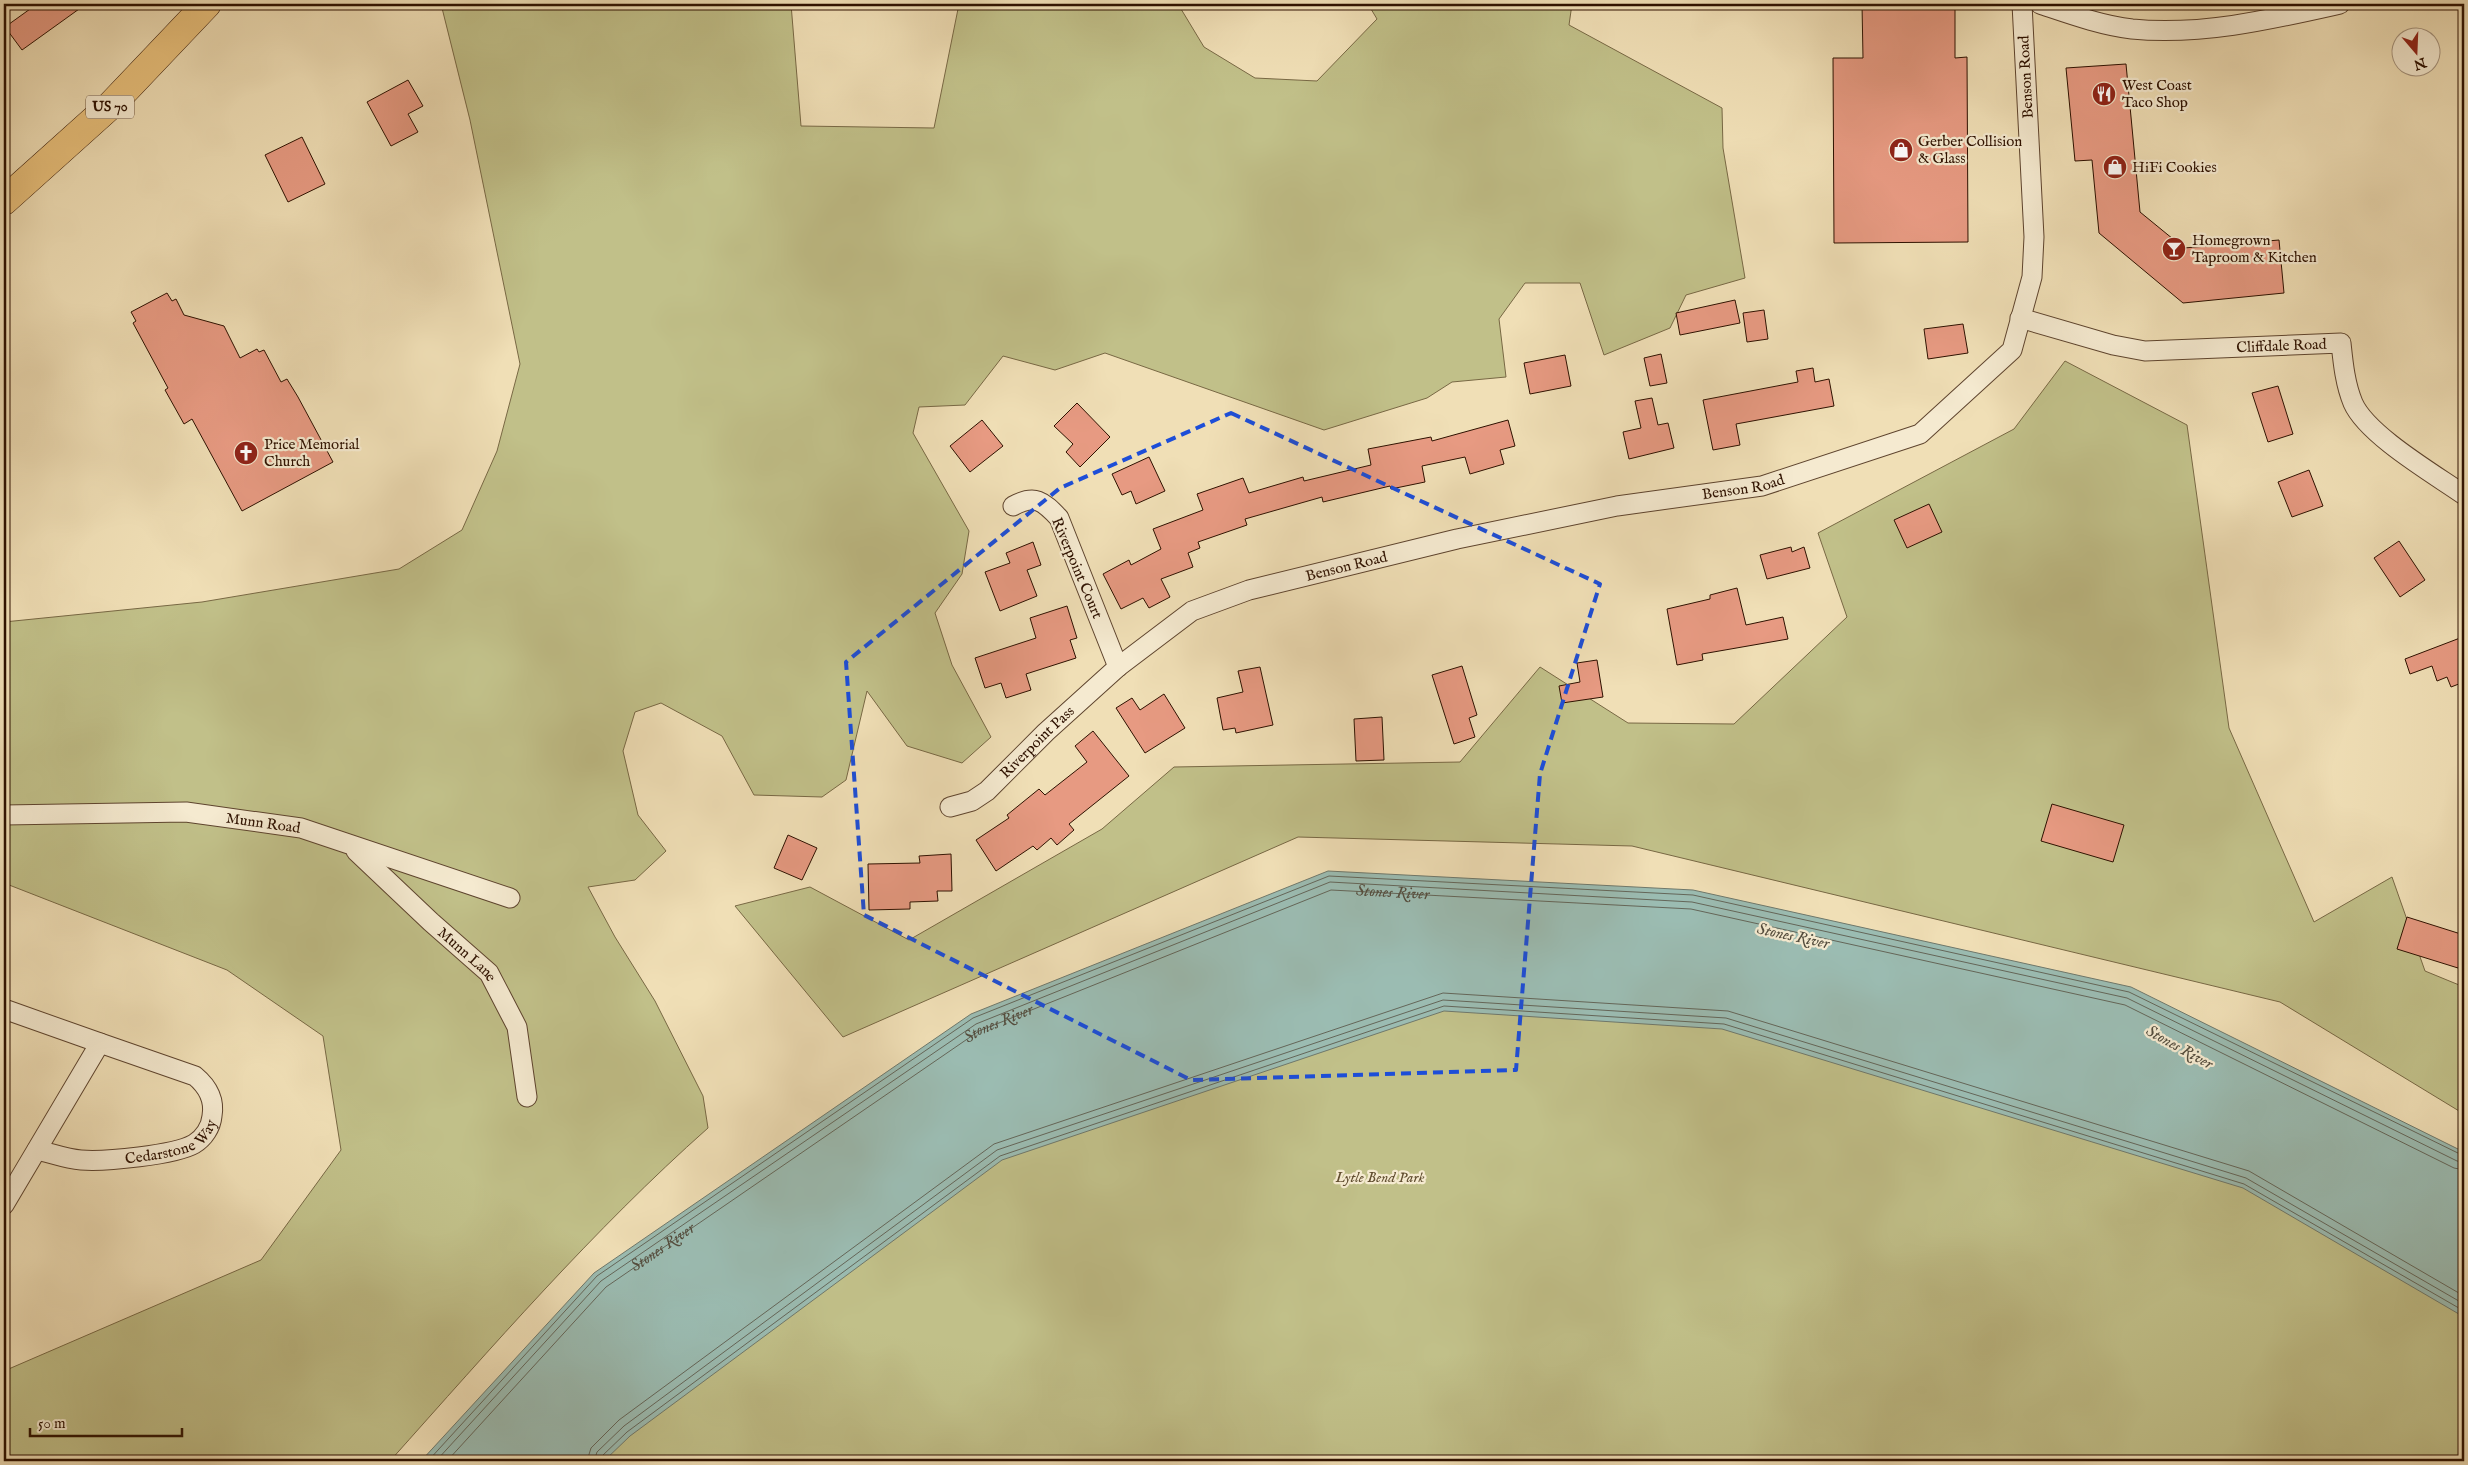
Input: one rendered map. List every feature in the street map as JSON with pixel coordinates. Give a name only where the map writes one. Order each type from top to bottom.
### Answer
[{"type":"main road","name":"US 70","points":[[4,201],[112,104],[207,4]]},
{"type":"street","name":"Benson Road","points":[[1118,667],[1192,611],[1249,590],[1457,539],[1617,506],[1762,486],[1920,434],[2012,350],[2032,277],[2034,237],[2022,4]]},
{"type":"street","points":[[2040,4],[2093,21],[2132,29],[2158,30],[2207,28],[2287,16],[2340,4]]},
{"type":"street","name":"Cliffdale Road","points":[[2020,318],[2104,343],[2145,351],[2341,342],[2344,368],[2353,404],[2373,430],[2464,495]]},
{"type":"street","name":"Riverpoint Court","points":[[1013,506],[1026,499],[1034,499],[1050,508],[1059,518],[1118,667]]},
{"type":"street","name":"Riverpoint Pass","points":[[950,807],[972,801],[987,791],[1046,732],[1118,667]]},
{"type":"street","name":"Munn Road","points":[[4,815],[186,812],[300,828],[351,847],[510,898]]},
{"type":"street","name":"Munn Lane","points":[[351,847],[489,973],[516,1027],[527,1097]]},
{"type":"street","name":"Cedarstone Way","points":[[4,1009],[195,1076],[205,1086],[211,1098],[212,1117],[207,1130],[198,1141],[186,1148],[115,1160],[80,1160],[36,1150]]},
{"type":"street","points":[[4,1205],[100,1044]]},
{"type":"highlighted area","points":[[1231,413],[1600,584],[1540,774],[1516,1070],[1191,1080],[864,915],[846,662],[1060,488]]},
{"type":"green space","points":[[441,4],[791,4],[801,126],[934,128],[959,4],[1178,4],[1204,47],[1255,78],[1317,81],[1377,19],[1368,4],[1572,4],[1569,25],[1722,108],[1723,148],[1745,278],[1686,295],[1670,328],[1604,355],[1580,283],[1525,283],[1499,319],[1506,377],[1452,382],[1427,398],[1324,430],[1105,353],[1055,370],[1003,356],[965,405],[919,407],[913,433],[969,531],[962,574],[935,613],[952,665],[991,737],[962,763],[907,746],[867,691],[846,780],[822,797],[754,795],[722,736],[661,703],[635,712],[623,751],[638,815],[666,851],[635,880],[588,887],[615,937],[655,1001],[703,1096],[708,1128],[624,1207],[584,1248],[505,1332],[390,1461],[4,1461],[4,1371],[261,1260],[341,1150],[323,1036],[227,970],[4,883],[4,622],[202,602],[399,569],[462,530],[497,451],[520,364],[470,120]]},
{"type":"green space","points":[[2065,361],[2187,425],[2229,728],[2314,922],[2392,877],[2425,971],[2464,987],[2464,1114],[2280,1002],[1632,846],[1298,837],[843,1037],[735,906],[810,887],[909,940],[1102,829],[1174,767],[1460,762],[1540,667],[1628,723],[1734,724],[1847,617],[1818,533],[2014,429]]},
{"type":"green space","name":"Lytle Bend Park","points":[[1314,891],[2464,1209],[2464,1461],[436,1461]]},
{"type":"water","name":"Stones River","points":[[1328,871],[1693,890],[2131,987],[2464,1152],[2464,1317],[2243,1188],[1722,1029],[1444,1011],[1002,1160],[630,1436],[604,1461],[421,1461],[594,1273],[971,1014]]},
{"type":"building","points":[[37,4],[86,4],[22,50],[5,27]]},
{"type":"building","name":"Gerber Collision & Glass","points":[[1862,4],[1955,4],[1955,58],[1967,57],[1968,242],[1834,243],[1833,58],[1863,58]]},
{"type":"building","points":[[2126,64],[2140,212],[2184,248],[2279,240],[2284,293],[2183,303],[2099,233],[2092,160],[2075,161],[2066,68]]},
{"type":"building","points":[[408,80],[423,106],[408,114],[418,132],[391,146],[367,102]]},
{"type":"building","points":[[302,137],[325,184],[288,202],[265,155]]},
{"type":"building","points":[[167,293],[172,301],[176,299],[184,315],[224,326],[240,358],[257,349],[259,352],[264,350],[281,382],[287,379],[333,462],[242,511],[192,419],[184,424],[165,390],[168,388],[133,323],[136,321],[131,312]]},
{"type":"building","points":[[1735,300],[1740,323],[1680,335],[1676,313]]},
{"type":"building","points":[[1764,310],[1768,339],[1747,342],[1743,313]]},
{"type":"building","points":[[1963,324],[1968,353],[1928,359],[1924,329]]},
{"type":"building","points":[[1661,354],[1667,383],[1650,386],[1644,358]]},
{"type":"building","points":[[1565,355],[1571,386],[1530,394],[1524,363]]},
{"type":"building","points":[[1813,368],[1815,382],[1829,379],[1834,406],[1736,424],[1740,445],[1713,450],[1703,400],[1798,382],[1796,371]]},
{"type":"building","points":[[2278,386],[2293,434],[2268,442],[2252,393]]},
{"type":"building","points":[[1652,398],[1658,425],[1668,423],[1674,448],[1629,459],[1623,432],[1641,428],[1635,401]]},
{"type":"building","points":[[1077,403],[1110,437],[1080,467],[1066,452],[1073,444],[1054,426]]},
{"type":"building","points":[[982,420],[1003,446],[970,472],[950,446]]},
{"type":"building","points":[[1508,420],[1515,446],[1500,450],[1504,464],[1470,474],[1465,457],[1422,466],[1425,482],[1391,489],[1390,486],[1323,502],[1322,497],[1245,519],[1247,525],[1198,542],[1200,548],[1188,553],[1193,567],[1161,579],[1170,597],[1149,608],[1143,598],[1121,609],[1103,574],[1129,560],[1131,565],[1161,549],[1153,529],[1203,510],[1197,494],[1243,478],[1249,493],[1303,477],[1304,481],[1371,465],[1368,449],[1431,437],[1432,441]]},
{"type":"building","points":[[1149,457],[1165,491],[1136,504],[1131,491],[1122,495],[1112,474]]},
{"type":"building","points":[[2309,470],[2323,506],[2292,517],[2278,482]]},
{"type":"building","points":[[1929,504],[1942,532],[1907,548],[1894,520]]},
{"type":"building","points":[[2399,541],[2425,580],[2400,597],[2374,558]]},
{"type":"building","points":[[1033,542],[1041,565],[1027,570],[1037,596],[1000,611],[985,572],[1010,563],[1006,553]]},
{"type":"building","points":[[1791,547],[1792,552],[1804,547],[1810,568],[1767,579],[1760,555]]},
{"type":"building","points":[[1737,588],[1746,625],[1783,617],[1788,639],[1702,654],[1703,660],[1677,665],[1667,609],[1710,599],[1710,595]]},
{"type":"building","points":[[1067,606],[1077,638],[1070,640],[1076,658],[1026,674],[1031,690],[1006,698],[1001,683],[985,688],[975,658],[1036,638],[1030,618]]},
{"type":"building","points":[[2460,638],[2464,649],[2464,682],[2451,687],[2447,677],[2437,681],[2432,666],[2410,674],[2405,659]]},
{"type":"building","points":[[1597,660],[1603,697],[1562,703],[1559,686],[1580,682],[1577,663]]},
{"type":"building","points":[[1462,666],[1477,715],[1469,718],[1475,737],[1454,744],[1432,675]]},
{"type":"building","points":[[1260,667],[1273,725],[1236,733],[1235,728],[1223,730],[1217,698],[1243,692],[1238,671]]},
{"type":"building","points":[[1164,694],[1185,728],[1145,753],[1116,708],[1132,698],[1140,710]]},
{"type":"building","points":[[1382,717],[1384,760],[1356,761],[1354,719]]},
{"type":"building","points":[[1093,731],[1129,776],[1069,824],[1074,830],[1057,845],[1051,838],[1037,850],[1033,846],[996,871],[976,840],[1009,818],[1007,815],[1039,789],[1045,795],[1087,762],[1075,746]]},
{"type":"building","points":[[2052,804],[2124,825],[2113,862],[2041,841]]},
{"type":"building","points":[[788,835],[817,848],[802,880],[774,868]]},
{"type":"building","points":[[951,854],[952,891],[937,891],[938,901],[910,902],[910,909],[869,910],[868,864],[920,863],[919,856]]},
{"type":"building","points":[[2407,917],[2464,935],[2464,951],[2458,968],[2397,949]]},
{"type":"place","name":"West Coast Taco Shop","points":[[2104,94]]},
{"type":"place","name":"Gerber Collision & Glass","points":[[1901,150]]},
{"type":"place","name":"HiFi Cookies","points":[[2115,167]]},
{"type":"place","name":"Homegrown Taproom & Kitchen","points":[[2174,249]]},
{"type":"place","name":"Price Memorial Church","points":[[246,453]]}]
